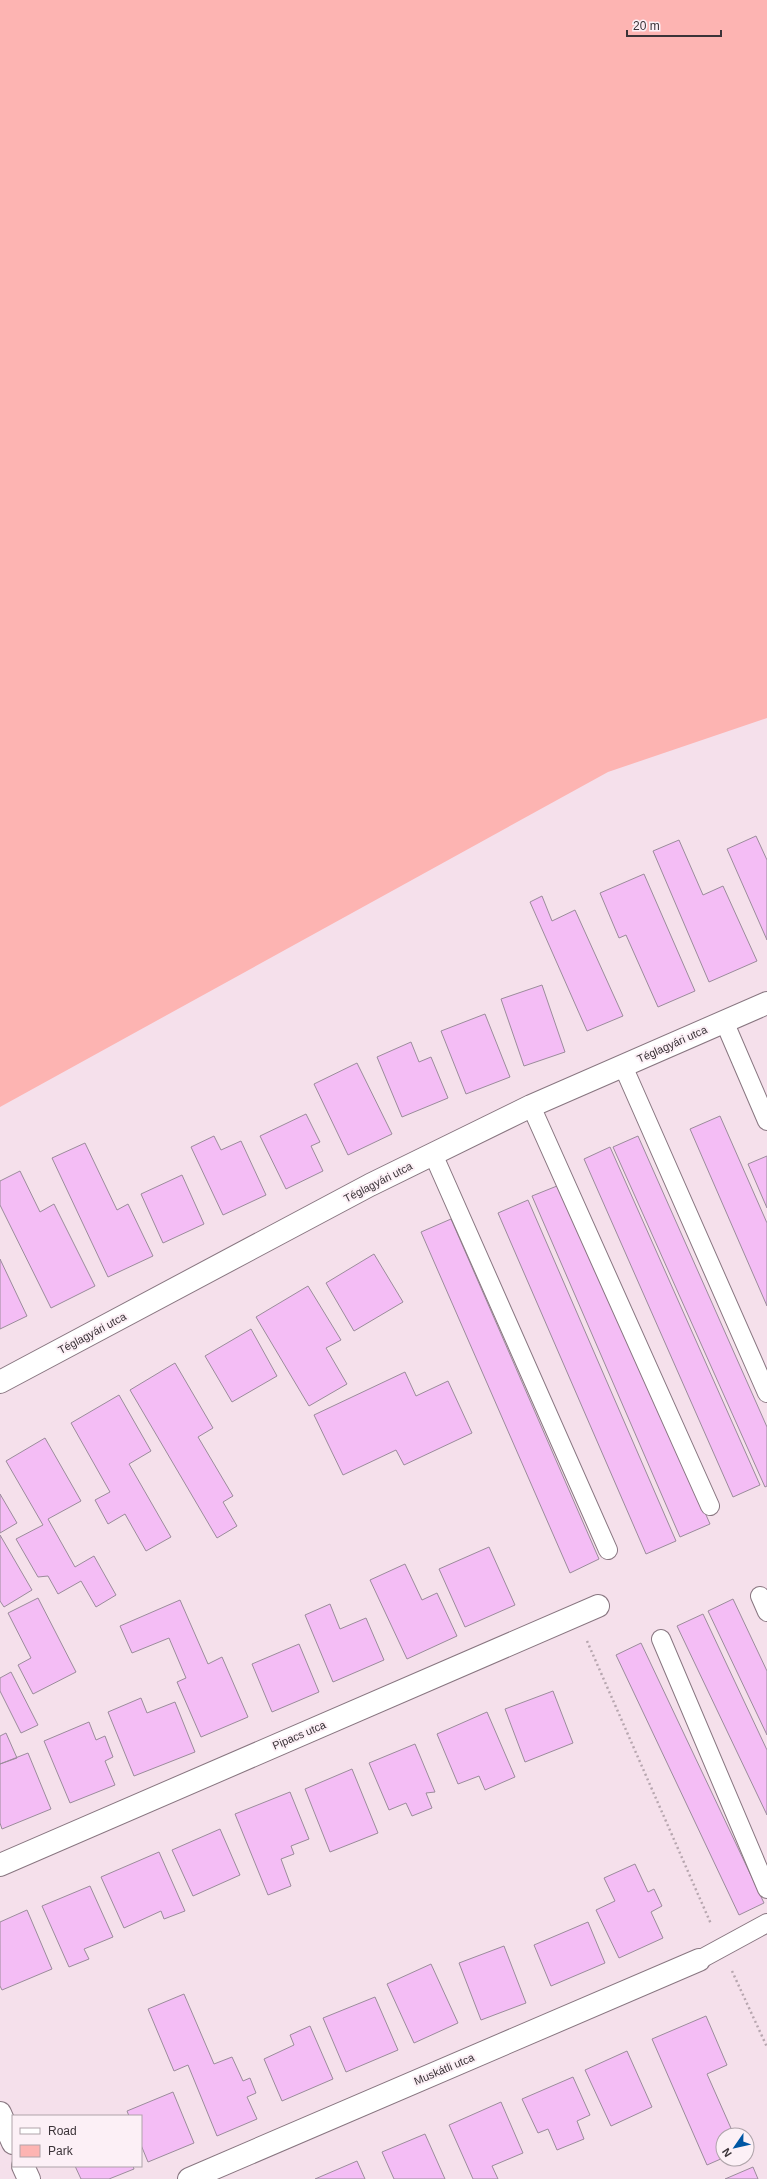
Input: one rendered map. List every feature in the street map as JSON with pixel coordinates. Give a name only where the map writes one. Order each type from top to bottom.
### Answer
[{"type":"street","name":"Téglagyári utca","points":[[0,1382],[370,1185],[531,1106],[767,1003]]},
{"type":"street","name":"Pipacs utca","points":[[0,1865],[598,1606]]},
{"type":"street","name":"Muskátli utca","points":[[189,2179],[699,1960]]},
{"type":"street","points":[[0,2113],[12,2141]]},
{"type":"street","points":[[23,2167],[29,2179]]},
{"type":"lane","points":[[724,1021],[767,1121]]},
{"type":"lane","points":[[623,1066],[767,1393]]},
{"type":"lane","points":[[531,1106],[710,1506]]},
{"type":"lane","points":[[433,1154],[608,1550]]},
{"type":"lane","points":[[661,1639],[767,1890]]},
{"type":"lane","points":[[699,1960],[767,1923]]},
{"type":"path","points":[[576,1616],[767,2047]]},
{"type":"green space","points":[[0,0],[767,0],[767,718],[608,772],[0,1107]]},
{"type":"building","points":[[756,836],[767,860],[767,940],[727,849]]},
{"type":"building","points":[[679,840],[703,895],[723,886],[757,961],[709,982],[653,851]]},
{"type":"building","points":[[644,874],[695,991],[658,1007],[626,935],[619,938],[600,893]]},
{"type":"building","points":[[542,896],[552,921],[575,910],[623,1016],[587,1031],[530,902]]},
{"type":"building","points":[[542,985],[565,1052],[524,1066],[501,999]]},
{"type":"building","points":[[485,1014],[510,1077],[466,1094],[441,1031]]},
{"type":"building","points":[[411,1042],[419,1062],[431,1057],[448,1098],[402,1117],[377,1057]]},
{"type":"building","points":[[357,1063],[392,1134],[348,1155],[314,1084]]},
{"type":"building","points":[[306,1114],[320,1142],[311,1146],[323,1171],[286,1189],[260,1136]]},
{"type":"building","points":[[720,1116],[767,1223],[767,1306],[690,1129]]},
{"type":"building","points":[[214,1136],[221,1150],[241,1141],[266,1195],[223,1215],[191,1147]]},
{"type":"building","points":[[638,1136],[767,1427],[767,1486],[765,1487],[613,1147]]},
{"type":"building","points":[[85,1143],[117,1210],[128,1204],[153,1256],[108,1277],[52,1158]]},
{"type":"building","points":[[610,1147],[760,1485],[733,1497],[584,1159]]},
{"type":"building","points":[[767,1156],[767,1208],[748,1164]]},
{"type":"building","points":[[20,1171],[40,1212],[54,1204],[95,1286],[51,1308],[0,1205],[0,1181]]},
{"type":"building","points":[[182,1175],[204,1224],[163,1243],[141,1194]]},
{"type":"building","points":[[562,1184],[710,1524],[680,1537],[532,1196]]},
{"type":"building","points":[[528,1200],[676,1541],[646,1554],[498,1213]]},
{"type":"building","points":[[451,1219],[599,1559],[570,1573],[421,1232]]},
{"type":"building","points":[[374,1254],[403,1302],[354,1331],[326,1283]]},
{"type":"building","points":[[0,1259],[27,1316],[0,1329]]},
{"type":"building","points":[[308,1286],[341,1340],[326,1348],[347,1384],[309,1406],[256,1317]]},
{"type":"building","points":[[251,1329],[277,1376],[232,1402],[205,1356]]},
{"type":"building","points":[[175,1363],[213,1428],[198,1437],[233,1496],[223,1502],[237,1526],[217,1538],[130,1390]]},
{"type":"building","points":[[405,1372],[416,1396],[448,1381],[472,1433],[404,1465],[396,1450],[343,1475],[314,1415]]},
{"type":"building","points":[[119,1395],[151,1451],[129,1464],[171,1537],[146,1551],[125,1514],[108,1524],[95,1500],[110,1492],[71,1423]]},
{"type":"building","points":[[45,1438],[81,1501],[48,1519],[75,1567],[94,1556],[116,1595],[96,1607],[81,1581],[58,1594],[48,1576],[38,1577],[16,1539],[43,1525],[6,1461]]},
{"type":"building","points":[[0,1494],[17,1523],[0,1533]]},
{"type":"building","points":[[0,1535],[32,1590],[4,1607],[0,1601]]},
{"type":"building","points":[[489,1547],[515,1605],[465,1627],[439,1569]]},
{"type":"building","points":[[405,1564],[422,1600],[437,1593],[457,1636],[407,1659],[370,1580]]},
{"type":"building","points":[[38,1598],[76,1672],[33,1694],[18,1665],[31,1658],[8,1613]]},
{"type":"building","points":[[733,1599],[767,1671],[767,1735],[708,1611]]},
{"type":"building","points":[[180,1600],[208,1664],[222,1657],[248,1717],[201,1737],[177,1682],[186,1678],[169,1638],[132,1653],[120,1626]]},
{"type":"building","points":[[330,1604],[340,1629],[366,1618],[384,1660],[333,1682],[305,1615]]},
{"type":"building","points":[[703,1614],[767,1750],[767,1815],[677,1626]]},
{"type":"building","points":[[641,1643],[764,1903],[739,1915],[616,1655]]},
{"type":"building","points":[[299,1644],[319,1692],[272,1712],[252,1664]]},
{"type":"building","points":[[11,1672],[38,1725],[21,1733],[0,1691],[0,1678]]},
{"type":"building","points":[[553,1691],[573,1743],[525,1762],[505,1709]]},
{"type":"building","points":[[141,1698],[147,1713],[175,1702],[195,1752],[134,1776],[108,1712]]},
{"type":"building","points":[[487,1712],[515,1777],[485,1790],[479,1776],[458,1784],[437,1734]]},
{"type":"building","points":[[89,1722],[96,1740],[105,1736],[113,1757],[105,1761],[115,1785],[70,1803],[44,1741]]},
{"type":"building","points":[[6,1733],[17,1758],[0,1764],[0,1736]]},
{"type":"building","points":[[415,1744],[435,1792],[426,1793],[432,1808],[412,1816],[406,1803],[389,1810],[369,1763]]},
{"type":"building","points":[[28,1753],[51,1809],[2,1829],[0,1823],[0,1764]]},
{"type":"building","points":[[352,1769],[378,1833],[330,1852],[305,1789]]},
{"type":"building","points":[[290,1792],[309,1839],[291,1846],[294,1854],[281,1859],[291,1886],[268,1895],[235,1814]]},
{"type":"building","points":[[220,1829],[240,1875],[193,1896],[172,1850]]},
{"type":"building","points":[[159,1852],[185,1911],[164,1919],[161,1911],[124,1928],[101,1877]]},
{"type":"building","points":[[635,1864],[648,1892],[654,1889],[662,1906],[651,1912],[663,1938],[619,1958],[596,1910],[615,1901],[604,1878]]},
{"type":"building","points":[[90,1886],[113,1937],[84,1949],[89,1959],[69,1967],[42,1906]]},
{"type":"building","points":[[27,1910],[52,1969],[2,1990],[0,1986],[0,1922]]},
{"type":"building","points":[[588,1922],[605,1963],[551,1986],[534,1945]]},
{"type":"building","points":[[504,1946],[526,2003],[481,2020],[459,1963]]},
{"type":"building","points":[[431,1964],[458,2023],[414,2043],[387,1984]]},
{"type":"building","points":[[184,1994],[214,2064],[232,2057],[243,2081],[250,2078],[256,2093],[247,2097],[257,2119],[217,2136],[188,2065],[174,2071],[148,2009]]},
{"type":"building","points":[[375,1997],[398,2050],[346,2072],[323,2018]]},
{"type":"building","points":[[706,2016],[727,2065],[707,2074],[730,2127],[715,2127],[715,2162],[707,2165],[652,2039]]},
{"type":"building","points":[[310,2026],[333,2079],[282,2101],[264,2059],[294,2045],[290,2035]]},
{"type":"building","points":[[627,2051],[652,2107],[611,2126],[585,2070]]},
{"type":"building","points":[[573,2077],[590,2115],[577,2121],[584,2139],[557,2150],[548,2129],[538,2133],[522,2099]]},
{"type":"building","points":[[173,2092],[194,2143],[148,2162],[142,2147],[142,2115],[129,2115],[127,2111]]},
{"type":"building","points":[[501,2102],[523,2153],[492,2166],[498,2179],[473,2179],[449,2125]]},
{"type":"building","points":[[425,2134],[445,2179],[394,2179],[382,2152]]},
{"type":"building","points":[[357,2161],[365,2179],[315,2179]]},
{"type":"building","points":[[75,2167],[133,2167],[134,2169],[109,2179],[81,2179]]},
{"type":"building","points":[[753,2167],[758,2179],[725,2179]]}]
